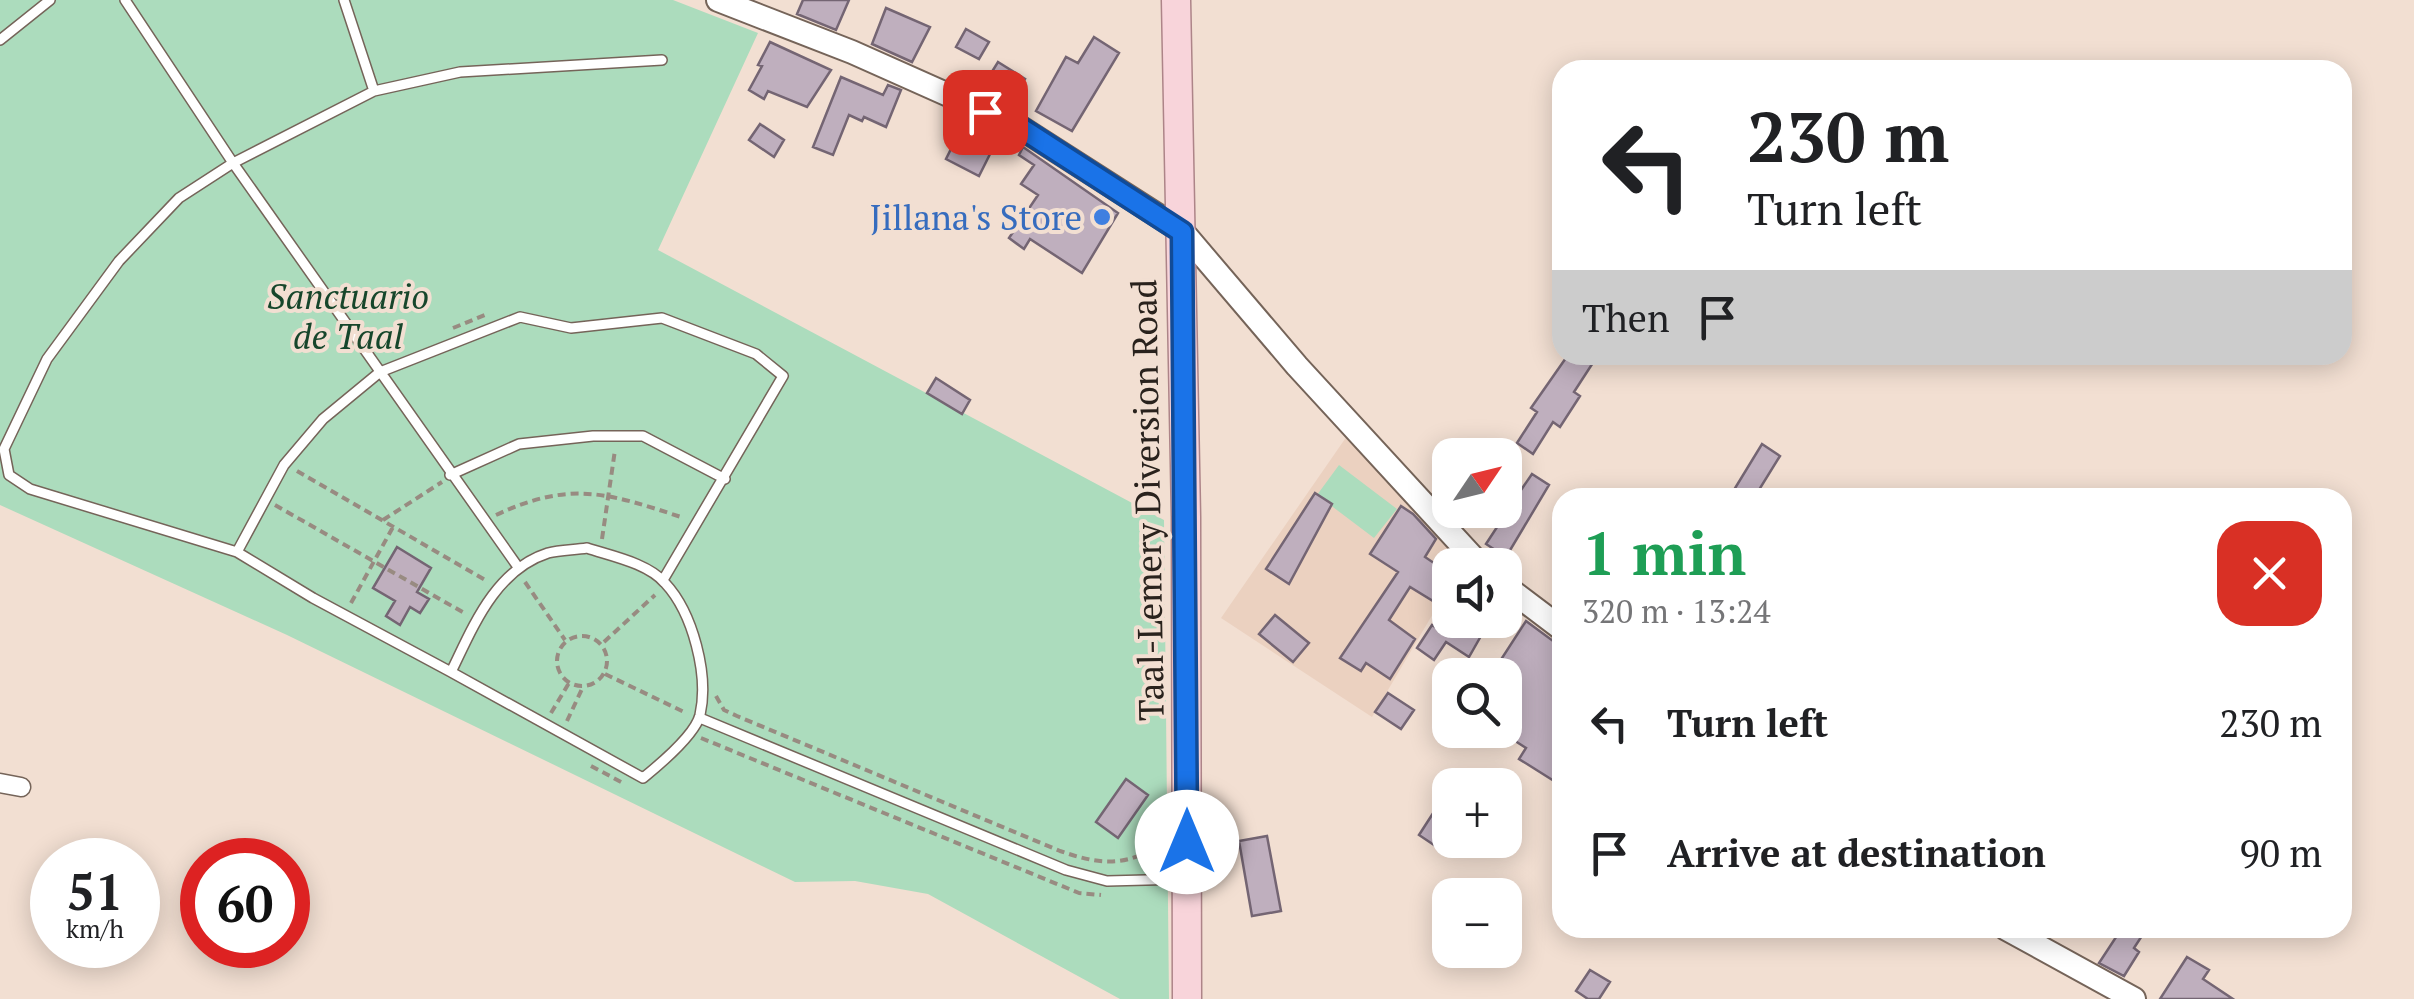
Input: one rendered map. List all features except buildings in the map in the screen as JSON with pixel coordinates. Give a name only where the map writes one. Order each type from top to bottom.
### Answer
[{"type":"main road","name":"Taal-Lemery Diversion Road","points":[[1176,0],[1182,232],[1187,999]]},
{"type":"street","points":[[718,0],[852,52],[1018,126],[1182,232],[1297,366],[1464,548]]},
{"type":"street","points":[[1522,599],[1552,621]]},
{"type":"street","points":[[0,784],[21,787]]},
{"type":"street","points":[[2023,938],[2134,999]]},
{"type":"lane","points":[[0,40],[50,0]]},
{"type":"lane","points":[[125,0],[232,163],[520,573]]},
{"type":"lane","points":[[344,0],[374,91]]},
{"type":"lane","points":[[450,672],[491,596],[549,553],[587,548],[627,561],[664,580],[686,614],[701,660],[700,718],[668,757],[643,778],[312,598],[238,552],[30,489],[4,473],[4,449],[47,359],[131,248],[179,198],[232,163],[374,91],[460,72],[662,60]]},
{"type":"lane","points":[[238,552],[284,465],[323,419],[380,372],[520,317],[570,328],[662,318],[756,354],[784,376],[664,580]]},
{"type":"lane","points":[[450,475],[519,444],[593,436],[643,436],[724,479]]},
{"type":"lane","points":[[700,718],[1066,870],[1107,881],[1187,879]]},
{"type":"path","points":[[614,546],[602,542],[616,445]]},
{"type":"path","points":[[288,483],[303,461]]},
{"type":"path","points":[[296,471],[490,582],[486,589]]},
{"type":"path","points":[[383,520],[442,482],[451,496]]},
{"type":"path","points":[[492,518],[537,498],[564,492],[609,494],[690,520]]},
{"type":"path","points":[[280,496],[274,505],[468,614]]},
{"type":"path","points":[[365,611],[350,603],[394,527]]},
{"type":"path","points":[[520,573],[530,572]]},
{"type":"path","points":[[512,587],[520,573]]},
{"type":"path","points":[[520,573],[565,641]]},
{"type":"path","points":[[646,586],[662,602]]},
{"type":"path","points":[[602,644],[655,595]]},
{"type":"path","points":[[580,635],[594,637],[602,644],[608,658],[605,674],[598,682],[583,687],[568,683],[557,662],[565,641],[580,635]]},
{"type":"path","points":[[605,674],[684,712]]},
{"type":"path","points":[[549,716],[568,683]]},
{"type":"path","points":[[565,725],[583,687]]},
{"type":"path","points":[[679,722],[687,702]]},
{"type":"shaded area","points":[[1347,436],[1451,548],[1432,548],[1432,615],[1372,717],[1221,618]]},
{"type":"green space","name":"Sanctuario de Taal","points":[[0,0],[673,0],[758,33],[658,250],[1164,520],[1169,999],[1120,999],[928,894],[855,881],[795,882],[287,635],[0,505]]},
{"type":"green space","points":[[1339,465],[1397,509],[1374,538],[1317,495]]},
{"type":"place","name":"Jillana's Store","points":[[1102,217]]},
{"type":"route","points":[[985,112],[1018,126],[1182,232],[1187,842]]}]
